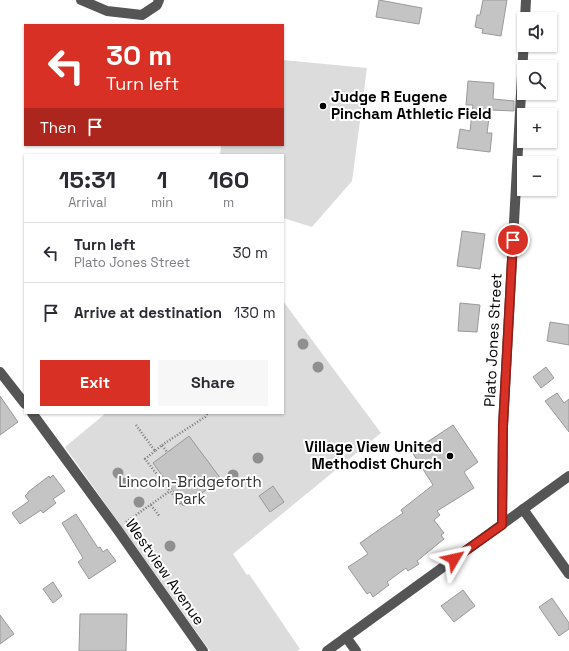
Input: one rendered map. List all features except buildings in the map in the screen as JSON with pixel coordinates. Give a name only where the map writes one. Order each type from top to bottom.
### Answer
[{"type":"street","points":[[81,0],[107,11],[142,15],[157,5],[159,0]]},
{"type":"street","points":[[525,12],[526,0]]},
{"type":"street","name":"Plato Jones Street","points":[[502,525],[503,426],[523,52]]},
{"type":"street","points":[[0,372],[24,403]]},
{"type":"street","name":"Westview Avenue","points":[[33,414],[117,529],[203,651]]},
{"type":"street","points":[[327,651],[569,476]]},
{"type":"street","points":[[523,509],[569,574]]},
{"type":"street","points":[[346,637],[356,651]]},
{"type":"path","points":[[183,504],[181,505],[145,458],[207,414]]},
{"type":"path","points":[[136,425],[155,451]]},
{"type":"path","points":[[162,445],[167,452]]},
{"type":"path","points":[[117,529],[170,491]]},
{"type":"path","points":[[151,505],[160,517]]},
{"type":"green space","name":"Judge R Eugene Pincham Athletic Field","points":[[284,60],[367,68],[352,181],[312,227],[284,218],[284,154],[220,154],[221,146],[284,146]]},
{"type":"green space","name":"Lincoln-Bridgeforth Park","points":[[284,302],[381,433],[233,554],[247,575],[249,574],[300,649],[297,651],[210,651],[65,447],[105,414],[284,414]]},
{"type":"place","name":"Judge R Eugene Pincham Athletic Field","points":[[323,106]]},
{"type":"place","name":"Village View United Methodist Church","points":[[450,456]]},
{"type":"route","points":[[454,559],[502,525],[503,426],[513,240]]}]
